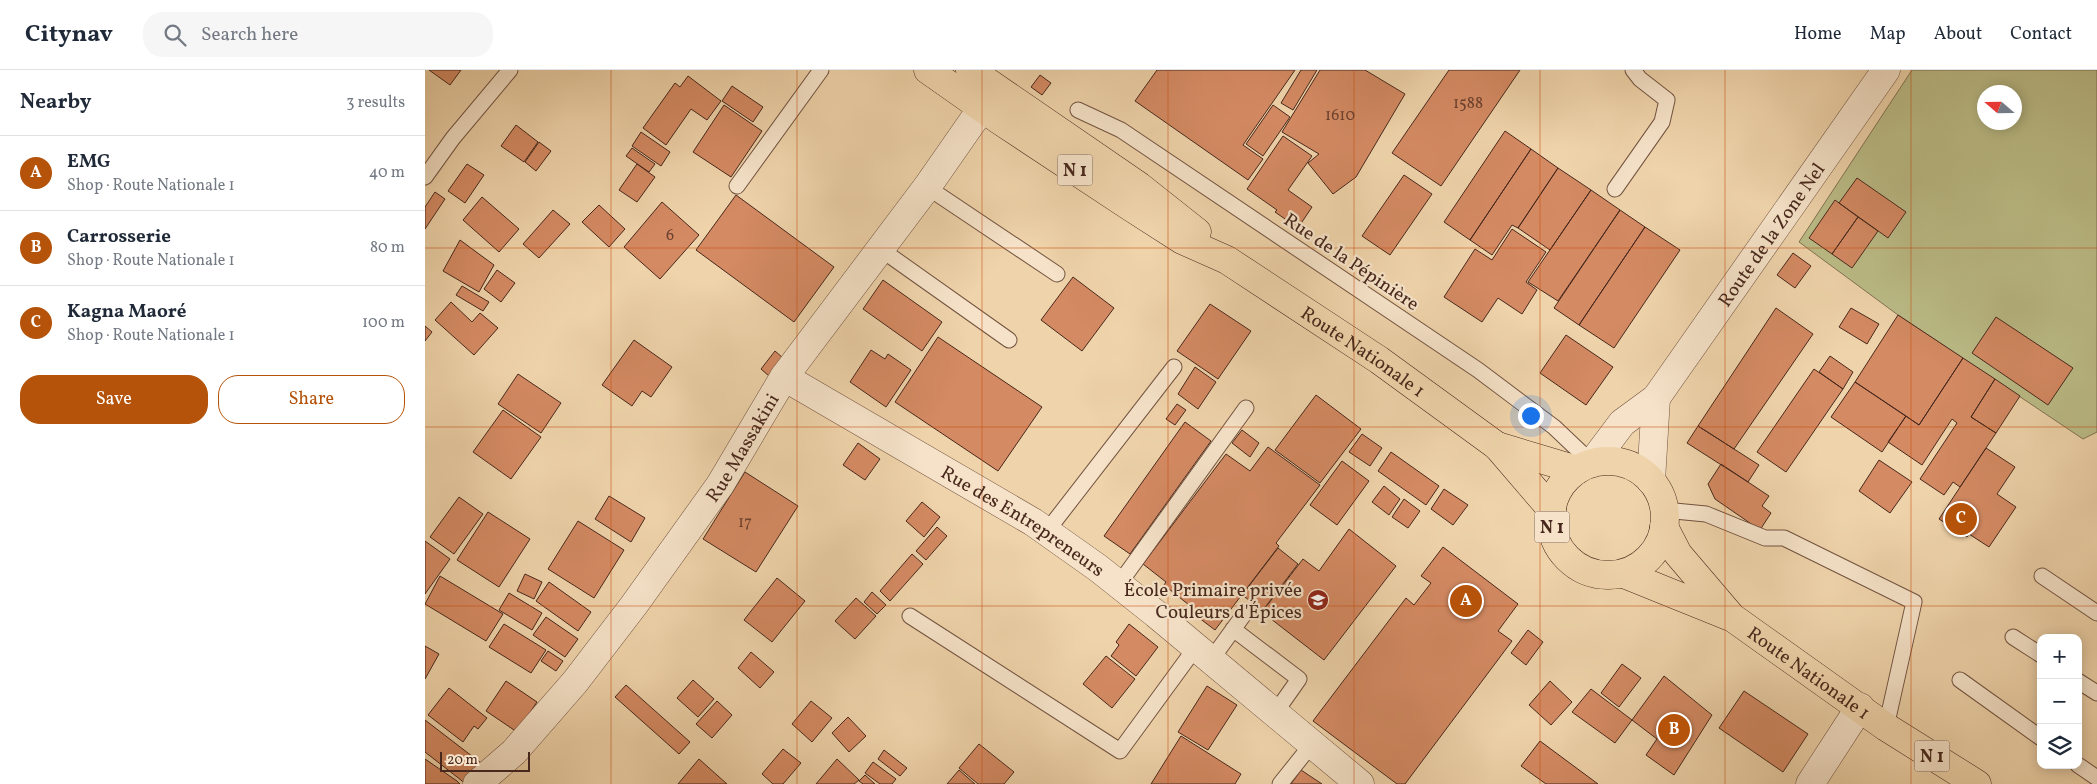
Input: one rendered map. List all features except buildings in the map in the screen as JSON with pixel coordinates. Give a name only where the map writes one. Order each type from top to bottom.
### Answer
[{"type":"main road","name":"Route Nationale 1","points":[[928,70],[987,103],[1182,240],[1227,260],[1379,360],[1497,446],[1551,510]]},
{"type":"main road","name":"Route Nationale 1","points":[[970,70],[1139,186],[1190,225],[1227,260]]},
{"type":"main road","name":"Route Nationale 1","points":[[1497,446],[1585,467]]},
{"type":"main road","name":"Route Nationale 1","points":[[1733,618],[1678,554],[1664,518],[1660,494],[1651,481],[1639,470],[1624,463],[1608,461],[1585,467],[1565,481],[1556,495],[1551,510],[1551,526],[1556,543],[1565,556],[1577,567],[1592,573],[1608,576],[1624,574],[1733,618],[1886,727],[1948,784]]},
{"type":"main road","points":[[1624,574],[1639,566],[1651,556],[1660,542],[1664,518]]},
{"type":"main road","name":"Route Nationale 1","points":[[1886,727],[1977,784]]},
{"type":"street","name":"Route de la Zone Nel","points":[[1585,467],[1622,423],[1656,398],[1886,70]]},
{"type":"street","name":"Rue Massakini","points":[[477,784],[514,752],[587,667],[720,485],[784,377],[879,248],[927,187],[987,103]]},
{"type":"street","name":"Rue des Entrepreneurs","points":[[784,377],[1047,531],[1119,584],[1360,784]]},
{"type":"street","points":[[1651,481],[1656,398]]},
{"type":"street","points":[[1810,784],[1860,707]]},
{"type":"lane","points":[[425,177],[453,138],[510,70]]},
{"type":"lane","points":[[737,186],[821,70]]},
{"type":"lane","points":[[1615,189],[1663,122],[1667,100],[1640,79],[1633,70]]},
{"type":"lane","name":"Rue de la Pépinière","points":[[1078,110],[1121,130],[1478,370],[1554,427],[1585,467]]},
{"type":"lane","points":[[927,187],[1057,274]]},
{"type":"lane","points":[[879,248],[1009,340]]},
{"type":"lane","points":[[1047,531],[1174,367]]},
{"type":"lane","points":[[1119,584],[1246,408]]},
{"type":"lane","points":[[1664,518],[1706,514],[1765,538],[1784,538],[1914,602],[1886,727]]},
{"type":"lane","points":[[2042,576],[2097,614]]},
{"type":"lane","points":[[910,616],[1120,751],[1204,654],[1233,629],[1245,613]]},
{"type":"lane","points":[[1233,629],[1299,678],[1275,713]]},
{"type":"lane","points":[[2013,637],[2037,653]]},
{"type":"lane","points":[[1960,680],[2037,735]]},
{"type":"lane","points":[[2082,684],[2097,693]]},
{"type":"lane","points":[[1281,784],[1312,744]]},
{"type":"lane","points":[[2082,768],[2097,779],[2094,784]]},
{"type":"green space","points":[[1912,70],[2097,70],[2097,432],[2083,439],[1898,315],[1799,242]]},
{"type":"place","name":"Kagna Maoré","points":[[1961,519]]},
{"type":"place","name":"École Primaire privée Couleurs d'Épices","points":[[1318,600]]},
{"type":"place","name":"EMG","points":[[1466,601]]},
{"type":"place","name":"Carrosserie","points":[[1674,730]]}]
